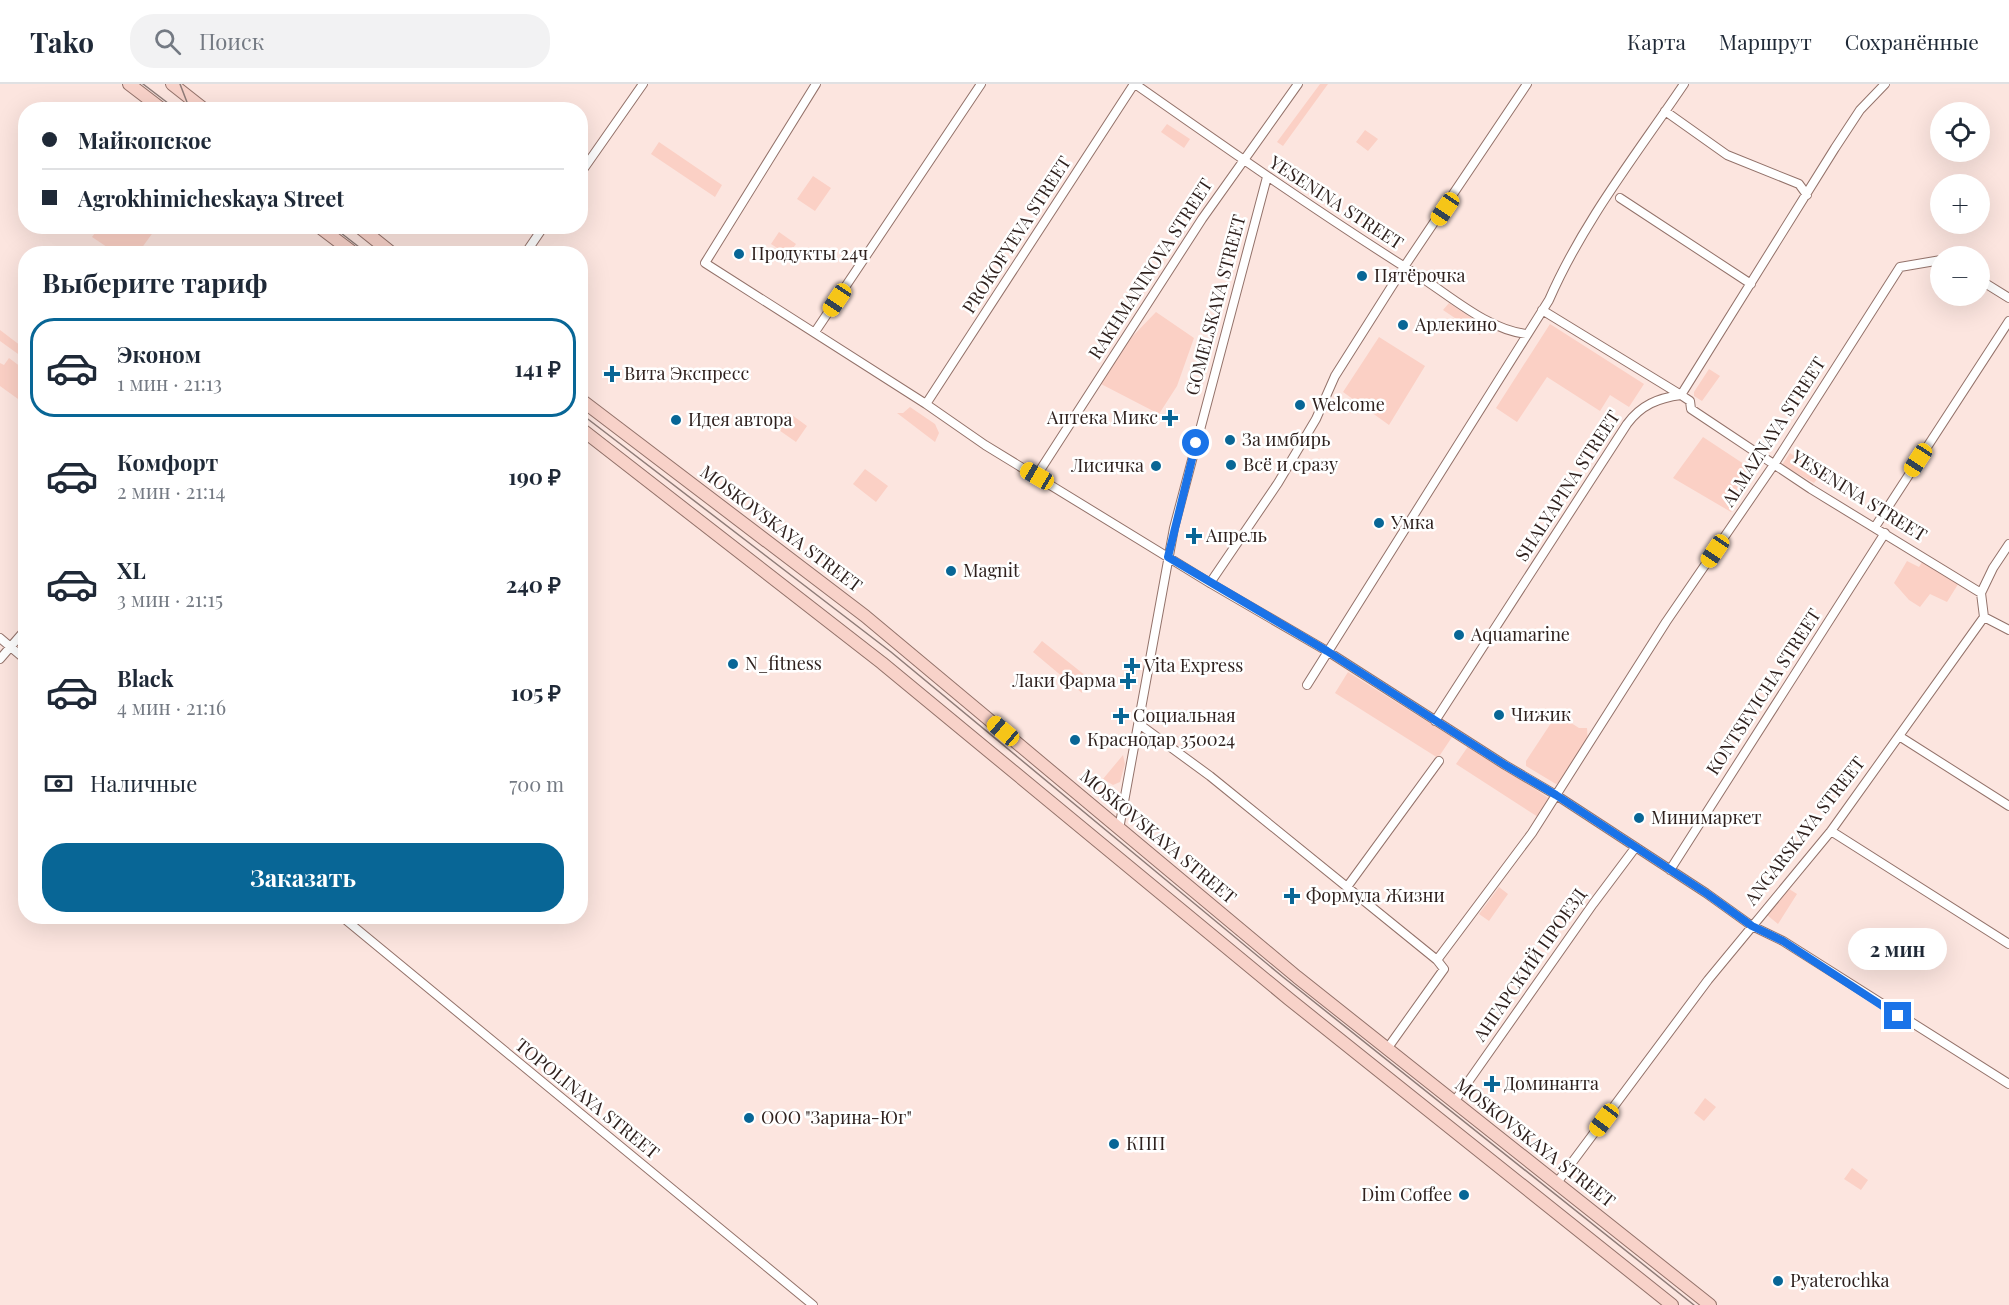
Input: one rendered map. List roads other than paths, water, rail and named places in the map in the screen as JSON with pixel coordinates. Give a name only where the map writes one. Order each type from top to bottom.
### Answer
[{"type":"street","points":[[129,84],[153,102]]},
{"type":"street","points":[[172,84],[195,102]]},
{"type":"street","points":[[588,163],[643,84]]},
{"type":"street","points":[[816,84],[705,263],[815,332],[986,445],[1209,583],[1327,651],[1556,795],[1752,926],[1783,941],[2009,1084]]},
{"type":"street","points":[[815,332],[981,84]]},
{"type":"street","name":"YESENINA STREET","points":[[1135,84],[1242,160],[1404,267],[1505,331],[1526,334]]},
{"type":"street","name":"PROKOFYEVA STREET","points":[[926,404],[1135,84]]},
{"type":"street","name":"RAKHMANINOVA STREET","points":[[1037,476],[1242,160],[1255,147],[1298,84]]},
{"type":"street","points":[[1209,583],[1283,474],[1316,419],[1335,376],[1404,267],[1527,84]]},
{"type":"street","points":[[1307,685],[1542,310],[1566,261],[1634,153],[1684,84]]},
{"type":"street","points":[[1681,395],[1860,111],[1885,84]]},
{"type":"street","points":[[1665,111],[1727,155],[1799,184],[1807,195]]},
{"type":"street","name":"GOMELSKAYA STREET","points":[[1119,829],[1168,557],[1267,177]]},
{"type":"street","points":[[1620,198],[1750,284]]},
{"type":"street","points":[[328,234],[343,246]]},
{"type":"street","points":[[367,234],[382,246]]},
{"type":"street","name":"ALMAZNAYA STREET","points":[[1437,960],[1556,795],[1666,622],[1775,463],[1900,267],[1930,262]]},
{"type":"street","points":[[1990,286],[2009,298]]},
{"type":"street","name":"YESENINA STREET","points":[[1542,310],[1681,395],[1690,402],[1691,409],[1811,489],[1982,593]]},
{"type":"street","points":[[1875,526],[2009,321]]},
{"type":"street","name":"SHALYAPINA STREET","points":[[1435,721],[1636,412],[1661,398],[1681,395]]},
{"type":"street","name":"MOSKOVSKAYA STREET","points":[[588,405],[848,602],[1387,1049],[1710,1305]]},
{"type":"street","points":[[588,434],[882,663],[1289,999],[1672,1305]]},
{"type":"street","name":"KONTSEVICHA STREET","points":[[1670,870],[1885,533]]},
{"type":"street","points":[[2009,544],[1993,568],[1982,593],[1984,617],[2009,630]]},
{"type":"street","name":"ANGARSKAYA STREET","points":[[1556,1184],[1752,926],[1831,831],[1984,617]]},
{"type":"street","points":[[0,638],[18,654]]},
{"type":"street","points":[[0,659],[18,638]]},
{"type":"street","points":[[1139,724],[1210,776],[1437,960],[1444,969],[1387,1049]]},
{"type":"street","points":[[1899,736],[2009,806]]},
{"type":"street","points":[[1347,887],[1439,761]]},
{"type":"street","points":[[1831,831],[2009,944]]},
{"type":"street","name":"АНГАРСКИЙ ПРОЕЗД","points":[[1454,1102],[1635,848]]},
{"type":"street","name":"TOPOLINAYA STREET","points":[[350,924],[813,1305]]},
{"type":"tram line","points":[[143,84],[167,102]]},
{"type":"tram line","points":[[180,84],[187,102]]},
{"type":"tram line","points":[[342,234],[358,246]]},
{"type":"tram line","points":[[588,419],[891,652],[1283,977],[1694,1305]]},
{"type":"place","name":"Продукты 24ч","points":[[739,254]]},
{"type":"place","name":"Пятёрочка","points":[[1362,276]]},
{"type":"place","name":"Арлекино","points":[[1403,325]]},
{"type":"place","name":"Вита Экспресс","points":[[612,374]]},
{"type":"place","name":"Welcome","points":[[1300,405]]},
{"type":"place","name":"Аптека Микс","points":[[1170,418]]},
{"type":"place","name":"Идея автора","points":[[676,420]]},
{"type":"place","name":"За имбирь","points":[[1230,440]]},
{"type":"place","name":"Всё и сразу","points":[[1231,465]]},
{"type":"place","name":"Лисичка","points":[[1156,466]]},
{"type":"place","name":"Умка","points":[[1379,523]]},
{"type":"place","name":"Апрель","points":[[1194,536]]},
{"type":"place","name":"Magnit","points":[[951,571]]},
{"type":"place","name":"Aquamarine","points":[[1459,635]]},
{"type":"place","name":"N_fitness","points":[[733,664]]},
{"type":"place","name":"Vita Express","points":[[1132,666]]},
{"type":"place","name":"Лаки Фарма","points":[[1128,681]]},
{"type":"place","name":"Чижик","points":[[1499,715]]},
{"type":"place","name":"Социальная","points":[[1121,716]]},
{"type":"place","name":"Краснодар 350024","points":[[1075,740]]},
{"type":"place","name":"Минимаркет","points":[[1639,818]]},
{"type":"place","name":"Формула Жизни","points":[[1292,896]]},
{"type":"place","name":"Доминанта","points":[[1492,1084]]},
{"type":"place","name":"ООО \"Зарина-Юг\"","points":[[749,1118]]},
{"type":"place","name":"КПП","points":[[1114,1144]]},
{"type":"place","name":"Dim Coffee","points":[[1464,1195]]},
{"type":"place","name":"Pyaterochka","points":[[1778,1281]]}]
